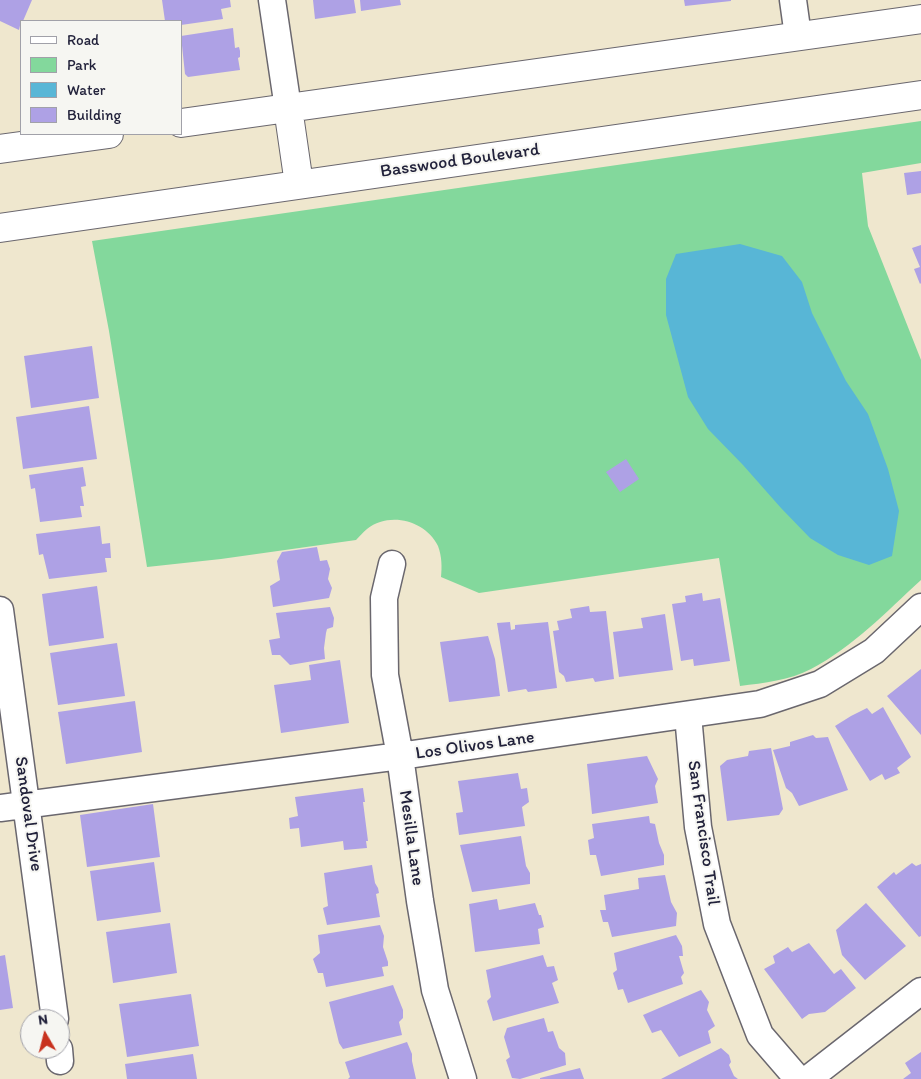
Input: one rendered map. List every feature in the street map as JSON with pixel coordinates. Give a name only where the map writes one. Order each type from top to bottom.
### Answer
[{"type":"main road","points":[[182,123],[921,19]]},
{"type":"main road","name":"Basswood Boulevard","points":[[0,228],[921,95]]},
{"type":"main road","points":[[288,108],[299,184]]},
{"type":"main road","points":[[0,149],[102,135]]},
{"type":"street","points":[[272,0],[288,108]]},
{"type":"street","points":[[793,0],[798,36]]},
{"type":"street","name":"Mesilla Lane","points":[[392,564],[384,598],[385,674],[400,756],[420,901],[435,990],[463,1079]]},
{"type":"street","name":"Los Olivos Lane","points":[[0,808],[400,756],[760,704],[820,684],[874,651],[921,606]]},
{"type":"street","name":"Sandoval Drive","points":[[0,610],[54,1009]]},
{"type":"street","name":"San Francisco Trail","points":[[688,715],[698,826],[717,924],[760,1035],[798,1079]]},
{"type":"street","points":[[808,1079],[921,991]]},
{"type":"green space","points":[[921,121],[921,163],[862,173],[868,226],[921,360],[921,580],[855,640],[811,669],[786,678],[740,686],[719,558],[479,593],[441,577],[440,554],[438,546],[432,537],[416,525],[407,521],[396,520],[376,524],[366,530],[356,540],[221,559],[147,567],[109,331],[92,241]]},
{"type":"water","points":[[740,244],[782,256],[802,282],[812,313],[846,381],[868,414],[888,469],[899,511],[892,556],[869,565],[838,555],[810,538],[708,429],[688,397],[666,315],[666,279],[676,254]]},
{"type":"building","points":[[0,0],[32,0],[23,20],[20,20],[19,30],[0,21]]},
{"type":"building","points":[[162,0],[230,0],[231,7],[221,9],[223,19],[182,25],[182,20],[165,20]]},
{"type":"building","points":[[313,0],[354,0],[356,13],[315,19]]},
{"type":"building","points":[[360,0],[400,0],[401,5],[361,11]]},
{"type":"building","points":[[684,0],[731,0],[731,1],[685,6]]},
{"type":"building","points":[[233,28],[235,48],[239,47],[240,51],[240,57],[238,58],[240,70],[188,77],[185,74],[182,36]]},
{"type":"building","points":[[921,171],[921,193],[907,195],[904,173]]},
{"type":"building","points":[[921,245],[920,284],[914,269],[920,267],[912,248]]},
{"type":"building","points":[[92,346],[99,398],[31,408],[24,356]]},
{"type":"building","points":[[89,406],[97,459],[23,469],[16,417]]},
{"type":"building","points":[[626,459],[639,479],[620,492],[606,472]]},
{"type":"building","points":[[83,467],[86,486],[81,487],[84,506],[80,506],[82,517],[40,522],[35,488],[31,489],[29,475]]},
{"type":"building","points":[[100,526],[102,544],[110,543],[111,558],[105,558],[107,572],[49,579],[43,554],[39,555],[36,534]]},
{"type":"building","points":[[317,547],[320,561],[327,560],[330,569],[328,579],[332,588],[329,598],[273,607],[270,586],[280,580],[277,561],[282,552]]},
{"type":"building","points":[[97,586],[104,638],[49,646],[42,594]]},
{"type":"building","points":[[702,593],[703,601],[720,598],[730,661],[694,666],[693,659],[681,661],[672,604],[686,602],[685,596]]},
{"type":"building","points":[[589,606],[590,612],[606,611],[614,679],[595,682],[593,678],[566,682],[564,676],[559,672],[553,631],[559,630],[557,621],[572,618],[570,609]]},
{"type":"building","points":[[330,607],[334,618],[333,627],[327,629],[326,633],[325,659],[290,665],[280,655],[272,655],[269,640],[280,638],[276,613]]},
{"type":"building","points":[[665,614],[673,670],[619,677],[613,632],[643,628],[641,618]]},
{"type":"building","points":[[510,622],[511,630],[515,629],[515,625],[548,622],[557,688],[528,692],[526,689],[508,692],[497,623]]},
{"type":"building","points":[[488,636],[495,659],[500,696],[449,702],[440,642]]},
{"type":"building","points":[[117,643],[125,696],[58,705],[50,653]]},
{"type":"building","points":[[340,660],[349,723],[281,733],[274,685],[311,680],[309,665]]},
{"type":"building","points":[[921,669],[921,735],[887,696]]},
{"type":"building","points":[[135,701],[142,752],[66,764],[58,712]]},
{"type":"building","points":[[883,707],[911,757],[897,768],[900,773],[885,780],[882,774],[870,781],[835,726],[867,708],[872,714]]},
{"type":"building","points":[[813,735],[816,738],[828,737],[848,790],[799,806],[792,793],[786,788],[773,750],[790,746],[790,742]]},
{"type":"building","points":[[771,748],[783,809],[779,815],[727,821],[720,766],[727,760],[748,756],[749,751]]},
{"type":"building","points":[[647,756],[658,779],[655,786],[658,803],[592,814],[587,764]]},
{"type":"building","points":[[518,773],[521,789],[527,788],[529,802],[522,807],[525,826],[459,835],[456,813],[463,812],[458,781]]},
{"type":"building","points":[[363,788],[367,848],[344,850],[343,841],[301,847],[299,828],[290,829],[289,818],[298,816],[295,797]]},
{"type":"building","points":[[153,804],[160,857],[87,867],[80,815]]},
{"type":"building","points":[[649,816],[650,823],[655,824],[664,855],[664,865],[601,876],[596,855],[590,855],[588,840],[594,838],[592,824]]},
{"type":"building","points":[[521,836],[526,866],[530,873],[530,884],[472,892],[460,845]]},
{"type":"building","points":[[154,862],[161,912],[97,921],[90,871]]},
{"type":"building","points":[[912,863],[916,866],[921,864],[921,936],[919,937],[877,887],[894,872],[896,875]]},
{"type":"building","points":[[372,865],[379,893],[376,894],[380,917],[327,925],[323,908],[328,906],[324,873]]},
{"type":"building","points":[[665,875],[671,902],[677,913],[676,926],[612,937],[608,922],[603,922],[600,910],[606,910],[604,895],[639,889],[638,878]]},
{"type":"building","points":[[497,899],[499,910],[535,903],[544,927],[538,929],[540,944],[475,952],[469,904]]},
{"type":"building","points":[[866,903],[906,946],[865,980],[842,955],[836,930]]},
{"type":"building","points":[[170,923],[177,973],[113,983],[106,932]]},
{"type":"building","points":[[380,925],[384,936],[383,947],[388,962],[388,966],[382,967],[384,976],[326,987],[323,973],[318,973],[313,959],[320,953],[318,935]]},
{"type":"building","points":[[676,935],[682,946],[683,956],[679,956],[684,973],[681,977],[683,984],[628,1003],[623,989],[618,990],[613,973],[617,970],[614,953]]},
{"type":"building","points":[[809,943],[834,974],[841,969],[856,988],[825,1012],[809,1014],[802,1019],[764,969],[775,963],[773,956],[788,947],[792,952]]},
{"type":"building","points":[[5,955],[13,1008],[0,1010],[0,956]]},
{"type":"building","points":[[543,955],[547,967],[554,966],[558,980],[552,983],[559,1003],[493,1021],[487,1001],[491,997],[486,970]]},
{"type":"building","points":[[393,985],[403,1010],[403,1018],[399,1022],[402,1035],[343,1049],[339,1043],[329,1002]]},
{"type":"building","points":[[701,990],[709,1002],[707,1010],[715,1026],[708,1031],[711,1043],[679,1057],[661,1030],[652,1033],[643,1015]]},
{"type":"building","points":[[191,994],[199,1046],[127,1057],[119,1004]]},
{"type":"building","points":[[544,1018],[548,1032],[553,1031],[559,1048],[565,1053],[566,1065],[520,1079],[512,1078],[506,1060],[510,1057],[504,1037],[507,1028]]},
{"type":"building","points":[[407,1042],[412,1054],[416,1079],[348,1079],[350,1077],[345,1062]]},
{"type":"building","points":[[721,1048],[729,1055],[731,1062],[729,1065],[734,1076],[738,1079],[661,1079]]},
{"type":"building","points":[[921,1052],[921,1079],[903,1079],[911,1073],[905,1063]]},
{"type":"building","points":[[193,1054],[197,1079],[127,1079],[125,1064]]},
{"type":"building","points":[[580,1068],[584,1079],[540,1079],[540,1078]]}]
